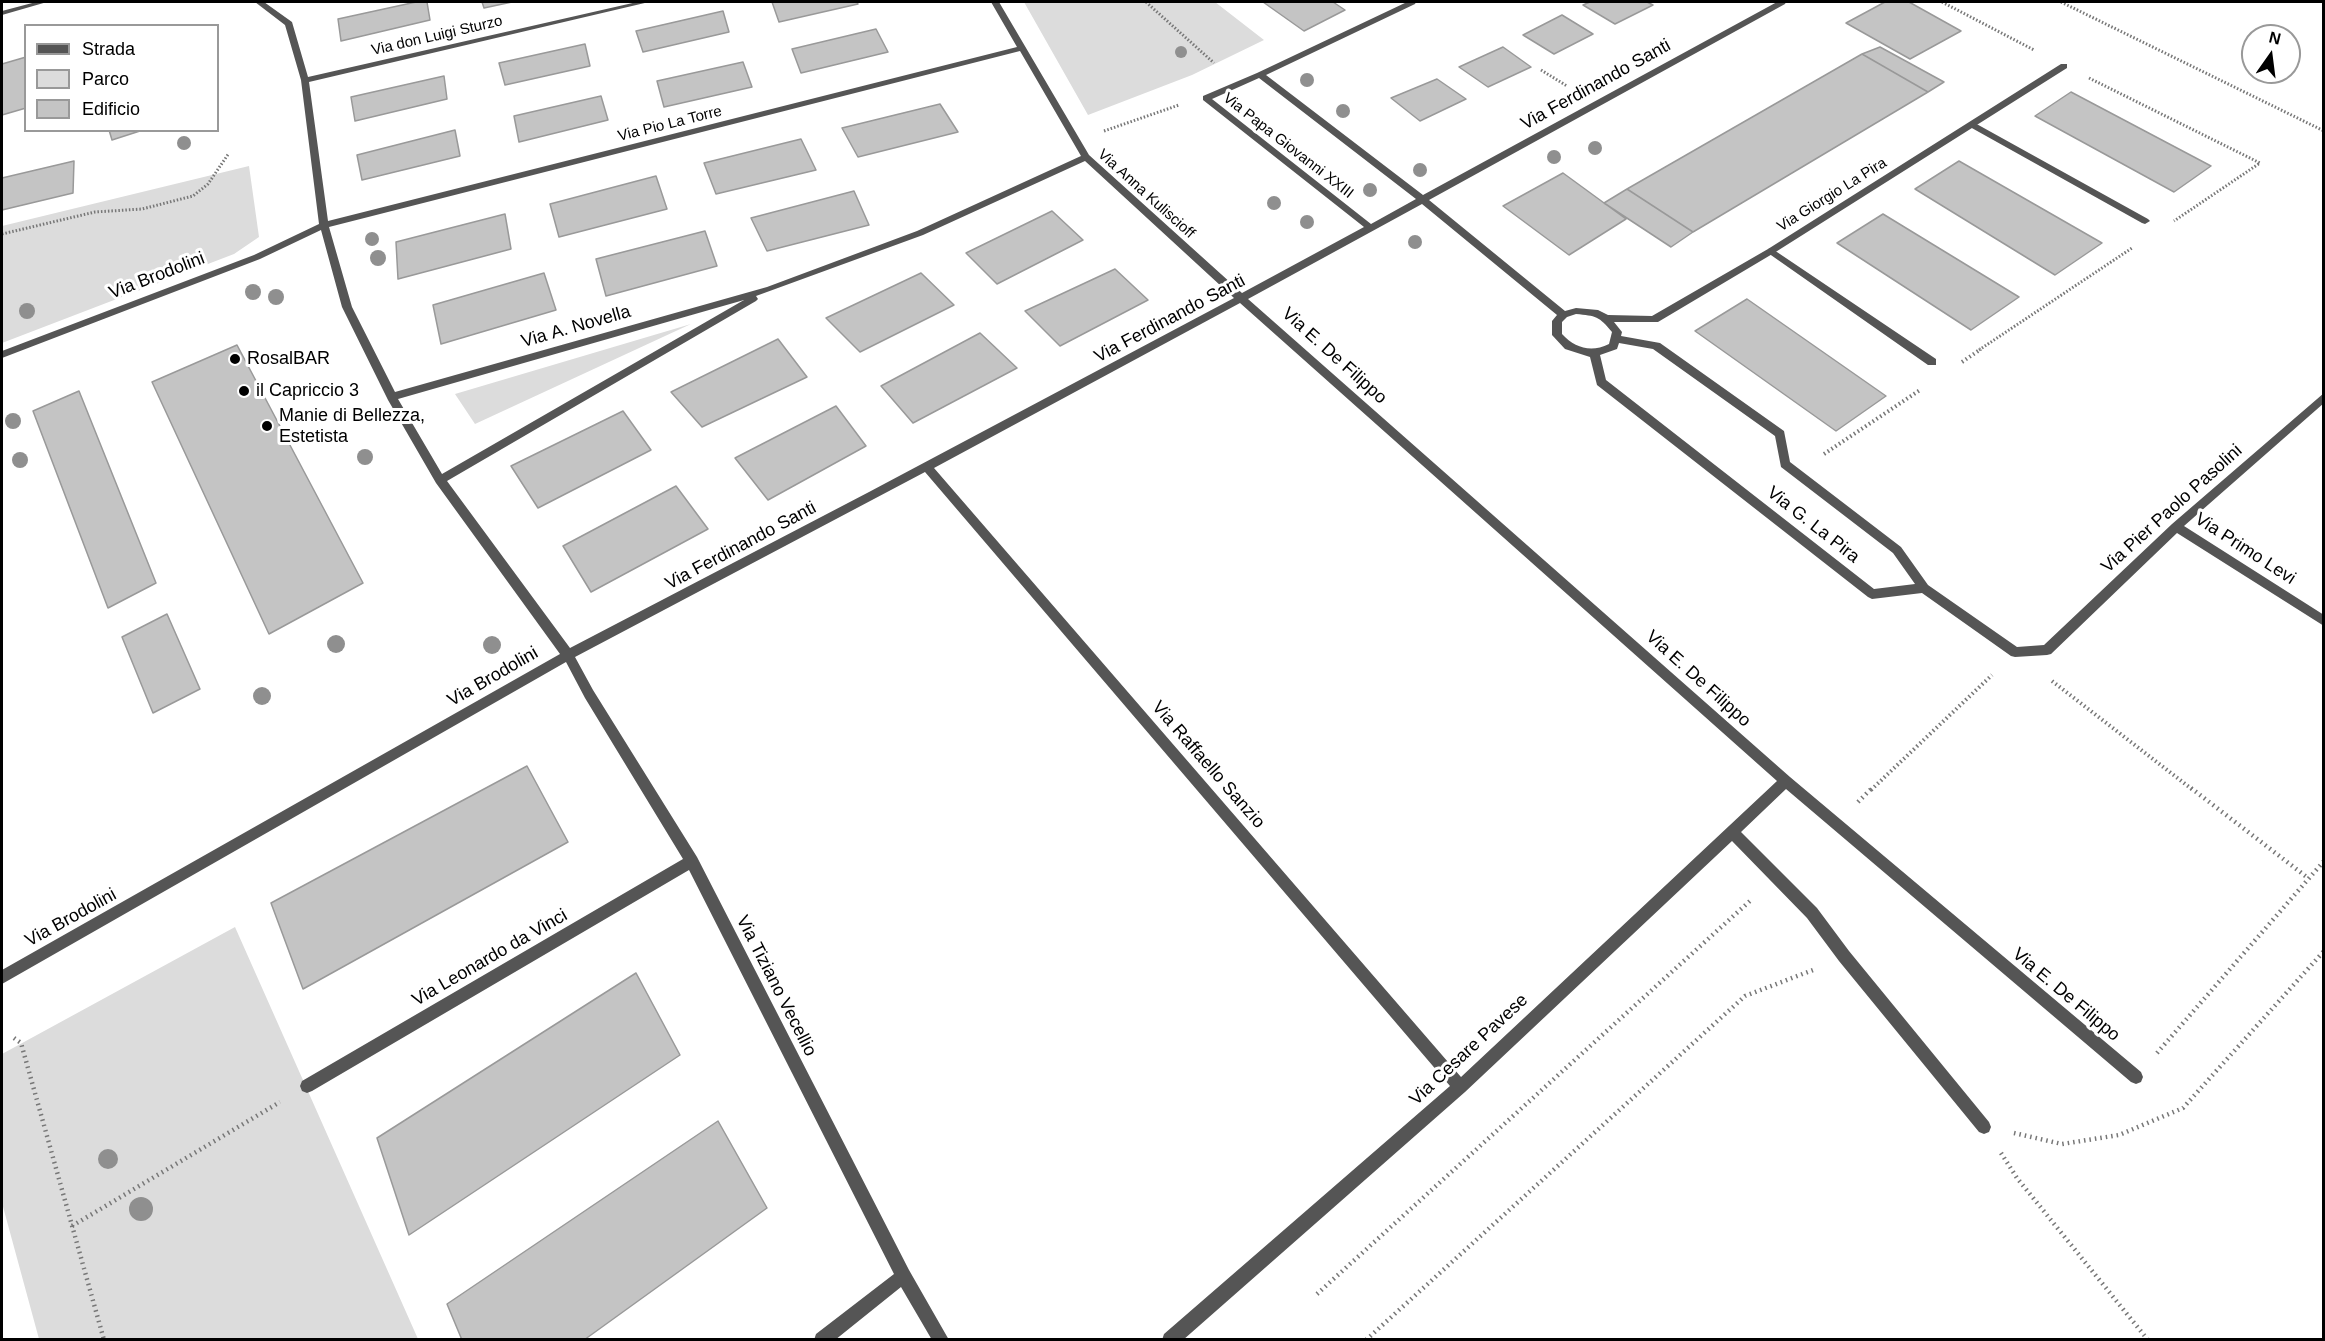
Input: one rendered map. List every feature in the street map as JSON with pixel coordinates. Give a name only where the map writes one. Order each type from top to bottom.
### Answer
[{"type":"street","points":[[2,13],[11,6],[43,2]]},
{"type":"street","name":"Via Brodolini","points":[[2,977],[568,655],[440,480],[392,397],[347,307],[324,225],[305,80],[289,24],[259,2]]},
{"type":"street","name":"Via don Luigi Sturzo","points":[[305,80],[645,2]]},
{"type":"street","name":"Via Anna Kuliscioff","points":[[995,2],[1086,157],[1242,298]]},
{"type":"street","points":[[1388,2],[1397,8]]},
{"type":"street","name":"Via Papa Giovanni XXIII","points":[[1371,228],[1206,98],[1260,75],[1412,2]]},
{"type":"street","name":"Via Ferdinando Santi","points":[[568,655],[928,468],[1423,201],[1782,2]]},
{"type":"street","name":"Via Pio La Torre","points":[[324,225],[1022,48]]},
{"type":"street","name":"Via Giorgio La Pira","points":[[1606,318],[1654,320],[1771,251],[2064,66]]},
{"type":"street","points":[[1260,75],[1423,201],[1563,315]]},
{"type":"street","points":[[1973,125],[2145,221]]},
{"type":"street","name":"Via A. Novella","points":[[392,397],[770,289],[920,233],[1086,157]]},
{"type":"street","name":"Via Brodolini","points":[[2,355],[256,257],[324,225]]},
{"type":"street","points":[[1771,251],[1932,362]]},
{"type":"street","name":"Via A. Novella","points":[[440,480],[770,289]]},
{"type":"street","name":"Via E. De Filippo","points":[[1242,298],[1786,781],[2136,1077]]},
{"type":"street","points":[[1576,311],[1587,311],[1606,318],[1617,332],[1617,339],[1606,351],[1594,353],[1571,348],[1563,343],[1555,328],[1557,321],[1563,315],[1576,311]]},
{"type":"street","points":[[1617,339],[1656,346],[1780,434],[1785,464],[1897,550],[1924,588],[2015,652]]},
{"type":"street","name":"Via G. La Pira","points":[[1594,353],[1601,382],[1872,594],[1924,588]]},
{"type":"street","name":"Via Pier Paolo Pasolini","points":[[2015,652],[2047,650],[2176,527],[2324,397]]},
{"type":"street","name":"Via Raffaello Sanzio","points":[[928,468],[1460,1087]]},
{"type":"street","name":"Via Primo Levi","points":[[2176,527],[2324,621]]},
{"type":"street","name":"Via Tiziano Vecellio","points":[[568,655],[589,694],[692,861],[903,1276],[941,1340]]},
{"type":"street","name":"Via Cesare Pavese","points":[[1170,1340],[1460,1087],[1786,781]]},
{"type":"street","points":[[1732,832],[1812,913],[1844,956],[1984,1127]]},
{"type":"street","name":"Via Leonardo da Vinci","points":[[307,1086],[692,861]]},
{"type":"street","points":[[822,1340],[903,1276]]},
{"type":"path","points":[[1146,2],[1238,85]]},
{"type":"path","points":[[2061,2],[2324,131]]},
{"type":"path","points":[[1099,133],[1185,104]]},
{"type":"path","points":[[2,234],[95,212],[142,209],[193,196],[208,184],[229,153]]},
{"type":"path","points":[[2015,652],[2308,878]]},
{"type":"path","points":[[2136,1077],[2324,861]]},
{"type":"path","points":[[1366,1340],[1745,996],[1793,979],[1844,956]]},
{"type":"path","points":[[14,1038],[21,1043],[104,1340]]},
{"type":"path","points":[[72,1226],[307,1086]]},
{"type":"path","points":[[1984,1127],[2017,1178],[2148,1340]]},
{"type":"green space","points":[[1024,2],[1215,2],[1264,40],[1192,75],[1088,115]]},
{"type":"green space","points":[[249,166],[259,237],[234,254],[2,343],[2,226]]},
{"type":"green space","points":[[691,324],[475,424],[455,394]]},
{"type":"green space","points":[[235,927],[418,1339],[39,1339],[2,1203],[2,1054]]},
{"type":"building","points":[[416,2],[427,2],[430,20],[341,41],[338,19]]},
{"type":"building","points":[[482,2],[512,2],[484,8]]},
{"type":"building","points":[[772,2],[857,2],[858,4],[779,22]]},
{"type":"building","points":[[1263,2],[1333,2],[1345,10],[1304,31]]},
{"type":"building","points":[[1590,2],[1647,2],[1653,5],[1615,24],[1583,5]]},
{"type":"building","points":[[1885,2],[1909,2],[1961,31],[1910,59],[1846,23]]},
{"type":"building","points":[[723,11],[729,32],[643,52],[636,31]]},
{"type":"building","points":[[1562,15],[1593,34],[1554,54],[1523,35]]},
{"type":"building","points":[[876,29],[888,52],[801,73],[792,49]]},
{"type":"building","points":[[585,44],[590,66],[505,85],[499,63]]},
{"type":"building","points":[[1503,47],[1531,67],[1488,87],[1459,67]]},
{"type":"building","points":[[1880,47],[1944,82],[1928,92],[1862,54]]},
{"type":"building","points":[[1862,54],[1928,92],[1693,232],[1627,189]]},
{"type":"building","points":[[24,58],[24,109],[2,115],[2,64]]},
{"type":"building","points":[[743,62],[752,87],[664,107],[657,81]]},
{"type":"building","points":[[444,76],[447,99],[355,121],[351,97]]},
{"type":"building","points":[[1437,79],[1466,99],[1420,121],[1391,98]]},
{"type":"building","points":[[2071,92],[2211,166],[2174,192],[2035,116]]},
{"type":"building","points":[[601,96],[608,120],[519,142],[514,116]]},
{"type":"building","points":[[940,104],[958,132],[858,157],[842,128]]},
{"type":"building","points":[[455,130],[460,156],[362,180],[357,155]]},
{"type":"building","points":[[110,132],[137,132],[112,140]]},
{"type":"building","points":[[801,139],[816,170],[716,194],[704,163]]},
{"type":"building","points":[[74,161],[73,193],[2,210],[2,178]]},
{"type":"building","points":[[1959,161],[2102,243],[2055,275],[1915,189]]},
{"type":"building","points":[[1563,173],[1626,219],[1569,255],[1503,206]]},
{"type":"building","points":[[656,176],[667,209],[559,237],[550,204]]},
{"type":"building","points":[[1627,189],[1693,232],[1671,247],[1604,203]]},
{"type":"building","points":[[854,191],[869,225],[767,251],[751,218]]},
{"type":"building","points":[[1052,211],[1083,240],[997,284],[966,253]]},
{"type":"building","points":[[505,214],[511,249],[398,279],[396,242]]},
{"type":"building","points":[[1883,214],[2019,297],[1971,330],[1837,243]]},
{"type":"building","points":[[705,231],[717,266],[606,296],[596,259]]},
{"type":"building","points":[[1115,269],[1148,300],[1060,346],[1025,311]]},
{"type":"building","points":[[544,273],[556,310],[441,344],[433,305]]},
{"type":"building","points":[[921,273],[954,305],[860,352],[826,318]]},
{"type":"building","points":[[1747,299],[1886,396],[1836,431],[1695,331]]},
{"type":"building","points":[[980,333],[1017,368],[913,423],[881,386]]},
{"type":"building","points":[[778,339],[807,377],[702,427],[671,392]]},
{"type":"building","points":[[237,345],[363,583],[269,634],[152,382]]},
{"type":"building","points":[[79,391],[156,583],[108,608],[33,411]]},
{"type":"building","points":[[836,406],[866,446],[768,500],[735,458]]},
{"type":"building","points":[[623,411],[651,450],[538,508],[511,466]]},
{"type":"building","points":[[676,486],[708,529],[591,592],[563,546]]},
{"type":"building","points":[[167,614],[200,689],[153,713],[122,637]]},
{"type":"building","points":[[527,766],[568,842],[303,989],[271,903]]},
{"type":"building","points":[[636,973],[680,1055],[409,1235],[377,1138]]},
{"type":"building","points":[[718,1121],[767,1208],[584,1340],[462,1340],[447,1304]]},
{"type":"place","name":"RosalBAR","points":[[235,359]]},
{"type":"place","name":"il Capriccio 3","points":[[244,391]]},
{"type":"place","name":"Manie di Bellezza, Estetista","points":[[267,426]]}]
